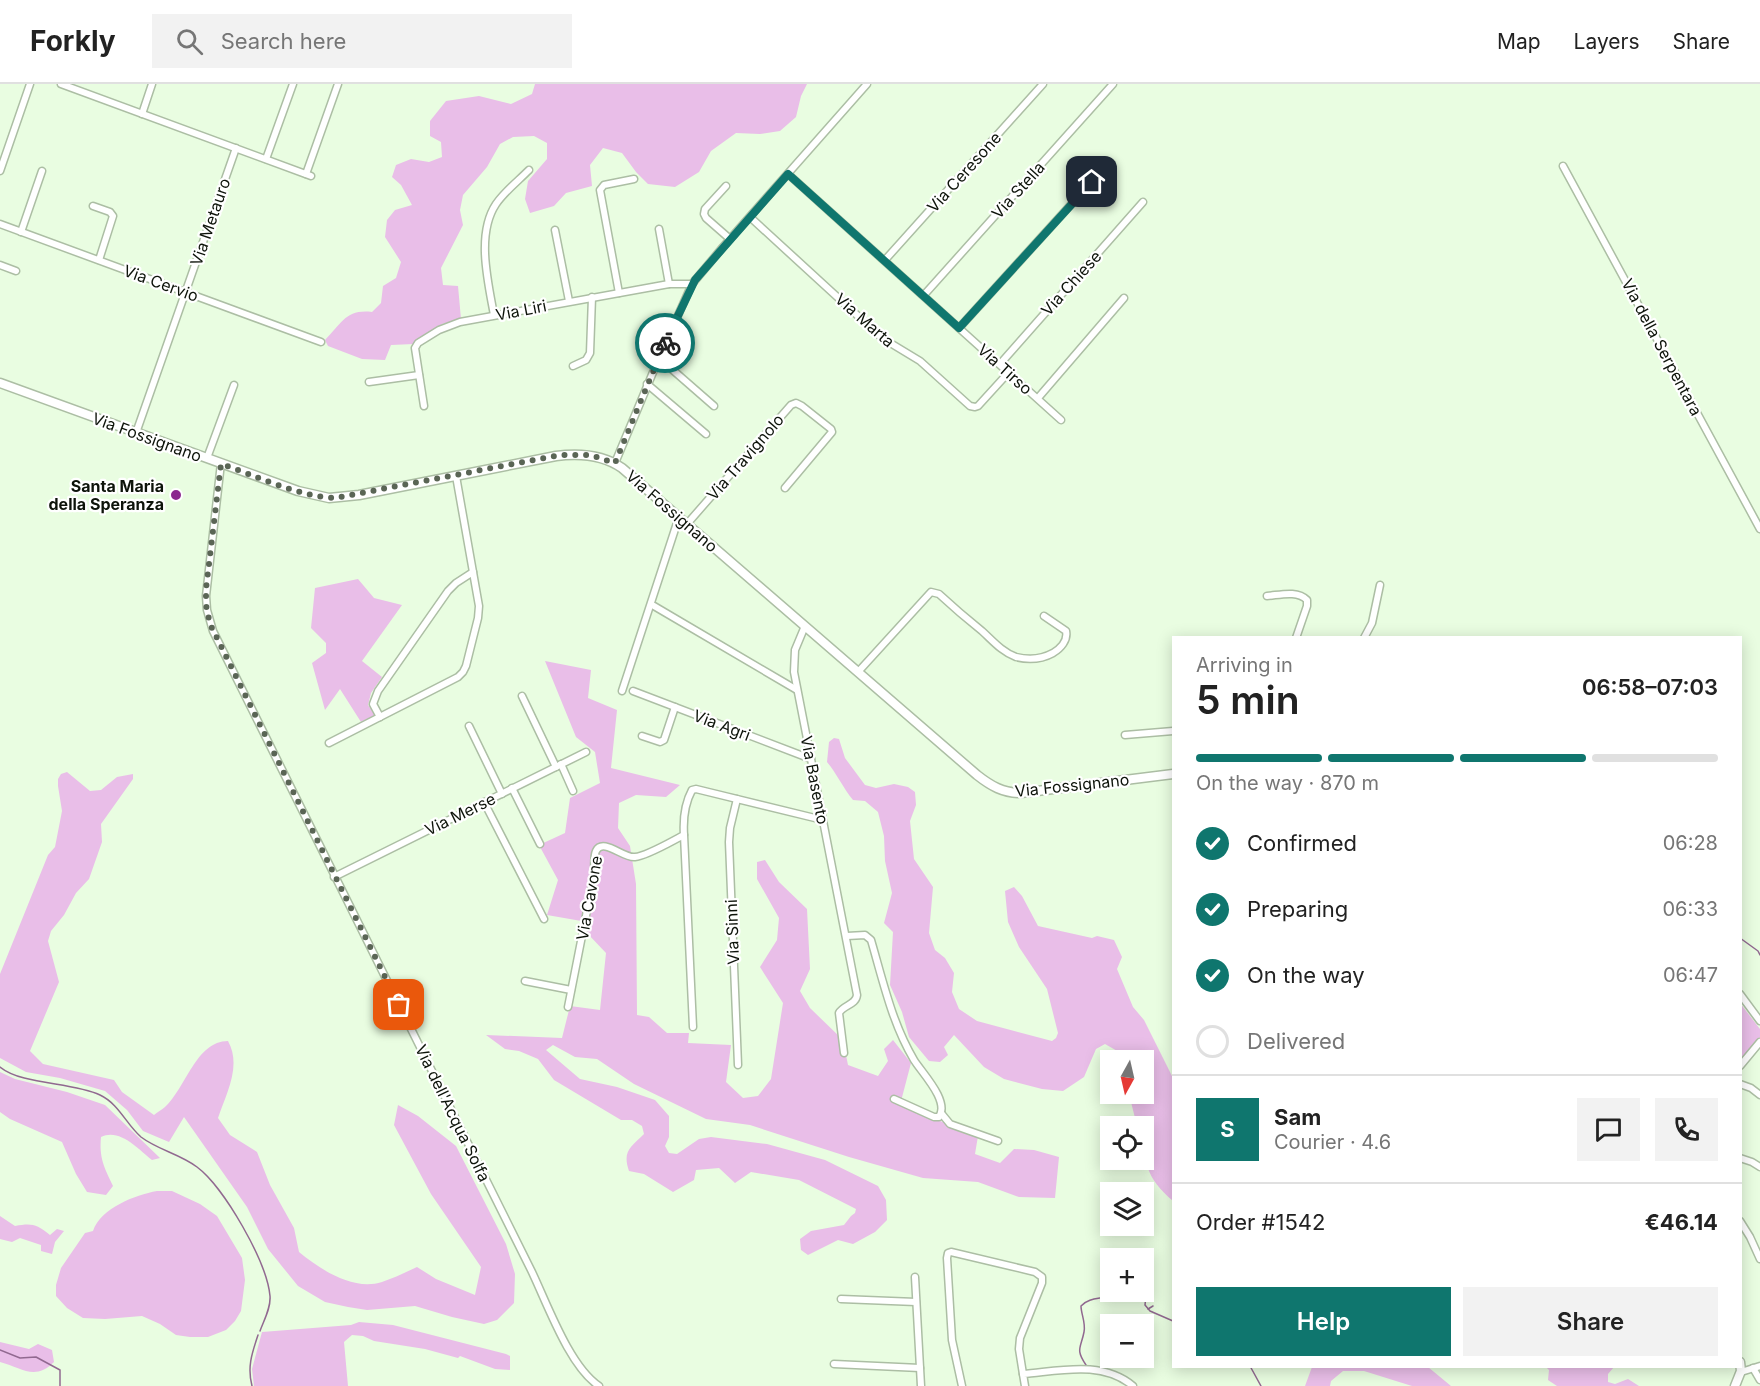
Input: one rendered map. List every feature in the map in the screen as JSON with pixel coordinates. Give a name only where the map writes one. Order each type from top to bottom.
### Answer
[{"type":"street","points":[[0,171],[30,84]]},
{"type":"street","points":[[61,84],[308,175],[338,84]]},
{"type":"street","points":[[142,114],[152,84]]},
{"type":"street","points":[[266,159],[293,84]]},
{"type":"street","points":[[615,463],[647,384],[693,284],[867,84]]},
{"type":"street","name":"Via Ceresone","points":[[885,260],[1043,84]]},
{"type":"street","name":"Via Stella","points":[[924,295],[1113,84]]},
{"type":"street","name":"Via Metauro","points":[[136,433],[236,148]]},
{"type":"street","points":[[959,328],[1106,166]]},
{"type":"street","name":"Via della Serpentara","points":[[1563,166],[1760,529]]},
{"type":"street","points":[[494,315],[485,263],[489,219],[500,200],[529,170]]},
{"type":"street","points":[[21,232],[42,171]]},
{"type":"street","name":"Via Tirso","points":[[788,174],[1061,420]]},
{"type":"street","points":[[619,293],[600,190],[604,185],[634,179]]},
{"type":"street","points":[[726,186],[705,209],[704,214],[730,239]]},
{"type":"street","name":"Via Chiese","points":[[1000,364],[1143,202]]},
{"type":"street","points":[[93,206],[110,212],[113,216],[99,260]]},
{"type":"street","name":"Via Marta","points":[[750,217],[882,338],[920,361],[970,406],[975,408],[978,406],[1008,372]]},
{"type":"street","name":"Via Cervio","points":[[0,224],[321,342]]},
{"type":"street","points":[[659,229],[669,284]]},
{"type":"street","points":[[555,230],[568,302]]},
{"type":"street","points":[[0,265],[16,271]]},
{"type":"street","name":"Via Liri","points":[[424,406],[415,346],[449,326],[494,315],[592,297],[669,284],[693,284]]},
{"type":"street","points":[[573,366],[584,362],[590,355],[592,297]]},
{"type":"street","points":[[1038,398],[1124,298]]},
{"type":"street","points":[[659,358],[714,406]]},
{"type":"street","points":[[369,382],[419,375]]},
{"type":"street","name":"Via Fossignano","points":[[0,383],[298,491],[329,498],[346,497],[556,456],[573,454],[597,457],[615,463],[981,779],[1000,790],[1024,793],[1172,774]]},
{"type":"street","points":[[647,384],[706,434]]},
{"type":"street","points":[[207,458],[234,385]]},
{"type":"street","name":"Via Travignolo","points":[[687,524],[791,405],[796,403],[832,432],[785,488]]},
{"type":"street","name":"Via dell'Acqua Solfa","points":[[221,464],[206,589],[208,618],[565,1341],[582,1371],[599,1386]]},
{"type":"street","points":[[329,743],[456,678],[464,670],[478,613],[478,601],[456,476]]},
{"type":"street","points":[[622,691],[679,517]]},
{"type":"street","points":[[380,717],[373,704],[378,691],[448,591],[473,572]]},
{"type":"street","points":[[1365,636],[1372,623],[1380,585]]},
{"type":"street","points":[[858,672],[931,592],[939,594],[1005,651],[1019,657],[1047,656],[1058,650],[1064,642],[1067,636],[1066,630],[1044,616]]},
{"type":"street","points":[[1267,596],[1294,594],[1306,598],[1307,606],[1297,636]]},
{"type":"street","points":[[654,606],[797,690]]},
{"type":"street","name":"Via Basento","points":[[805,626],[797,643],[793,669],[847,936],[857,997],[839,1013],[844,1053]]},
{"type":"street","name":"Via Agri","points":[[633,691],[811,759]]},
{"type":"street","points":[[522,696],[573,791]]},
{"type":"street","points":[[642,736],[663,741],[675,707]]},
{"type":"street","points":[[469,726],[502,794]]},
{"type":"street","points":[[1125,735],[1172,731]]},
{"type":"street","name":"Via Merse","points":[[334,877],[586,752]]},
{"type":"street","points":[[512,788],[540,844]]},
{"type":"street","points":[[693,1027],[684,835],[684,816],[692,790],[700,789],[823,820]]},
{"type":"street","name":"Via Sinni","points":[[737,799],[730,828],[729,845],[738,1065]]},
{"type":"street","points":[[484,802],[544,919]]},
{"type":"street","name":"Via Cavone","points":[[568,1007],[594,873],[596,850],[600,847],[608,847],[627,857],[636,857],[684,835]]},
{"type":"street","points":[[847,936],[865,935],[871,940],[899,1030],[916,1064],[938,1095],[942,1105],[941,1113],[939,1117],[934,1117],[894,1099]]},
{"type":"street","points":[[525,981],[571,990]]},
{"type":"street","points":[[1742,997],[1760,1021]]},
{"type":"street","points":[[1742,1064],[1760,1042]]},
{"type":"street","points":[[1742,1085],[1760,1095]]},
{"type":"street","points":[[941,1113],[952,1125],[998,1141]]},
{"type":"street","points":[[1742,1159],[1760,1167]]},
{"type":"street","points":[[1742,1224],[1760,1259]]},
{"type":"street","points":[[962,1386],[951,1333],[947,1258],[948,1253],[951,1252],[1035,1272],[1042,1277],[1042,1285],[1020,1335],[1019,1351],[1025,1386]]},
{"type":"street","points":[[915,1277],[921,1386]]},
{"type":"street","points":[[841,1299],[916,1302]]},
{"type":"street","points":[[834,1364],[920,1368]]},
{"type":"street","points":[[1740,1372],[1756,1367],[1760,1380]]},
{"type":"street","points":[[1735,1386],[1740,1368]]},
{"type":"street","points":[[1023,1374],[1095,1369],[1109,1372],[1133,1386]]},
{"type":"shaded area","points":[[535,84],[807,84],[801,96],[796,117],[780,131],[760,134],[736,133],[711,151],[699,172],[675,187],[648,184],[622,153],[603,148],[590,165],[592,186],[566,193],[554,206],[530,213],[525,199],[528,181],[547,159],[547,143],[534,136],[513,137],[500,144],[487,167],[463,195],[460,210],[463,225],[441,268],[443,285],[458,286],[461,319],[442,324],[414,344],[391,345],[385,360],[362,359],[328,346],[325,340],[345,318],[356,313],[372,312],[381,303],[383,286],[396,278],[401,262],[385,237],[387,220],[395,210],[412,205],[401,185],[392,177],[396,165],[411,159],[429,162],[442,157],[441,142],[430,136],[430,121],[446,101],[479,96],[511,104],[532,94]]},
{"type":"shaded area","points":[[358,579],[374,598],[402,605],[362,661],[382,677],[371,693],[368,705],[375,715],[361,722],[340,689],[325,710],[312,663],[326,653],[326,643],[311,628],[315,588]]},
{"type":"shaded area","points":[[545,661],[591,670],[588,698],[617,710],[611,768],[680,785],[666,797],[636,795],[619,803],[618,828],[630,846],[636,884],[637,1015],[649,1017],[667,1033],[689,1033],[688,1043],[731,1045],[726,1082],[743,1098],[758,1096],[771,1079],[783,1003],[760,967],[777,940],[779,918],[757,879],[757,862],[765,860],[779,882],[807,909],[810,969],[800,991],[810,1008],[843,1040],[848,1065],[878,1076],[888,1061],[884,1049],[893,1040],[911,1063],[900,1105],[978,1136],[975,1154],[1000,1163],[1014,1149],[1034,1150],[1059,1157],[1055,1198],[1019,1197],[978,1182],[923,1178],[750,1125],[706,1119],[634,1084],[597,1059],[575,1057],[553,1045],[546,1050],[580,1079],[617,1087],[655,1100],[669,1116],[669,1137],[665,1146],[669,1153],[677,1154],[699,1139],[711,1137],[767,1144],[825,1160],[878,1186],[886,1200],[887,1220],[875,1232],[853,1244],[838,1240],[808,1255],[801,1250],[800,1239],[811,1231],[844,1225],[856,1209],[799,1180],[751,1172],[735,1183],[719,1168],[696,1170],[694,1180],[673,1192],[644,1174],[629,1171],[627,1154],[644,1134],[642,1126],[632,1120],[621,1120],[554,1080],[538,1059],[519,1051],[505,1049],[486,1035],[562,1038],[570,1006],[600,1010],[606,953],[587,933],[587,922],[547,915],[558,880],[539,845],[565,833],[570,798],[600,783],[595,752],[576,737]]},
{"type":"shaded area","points":[[834,738],[839,739],[845,758],[865,785],[876,788],[894,784],[908,787],[915,792],[916,805],[910,821],[914,859],[933,887],[929,933],[935,950],[945,958],[954,973],[952,992],[959,1009],[977,1021],[1052,1041],[1058,1033],[1047,989],[1019,947],[1008,922],[1005,891],[1014,887],[1022,896],[1038,926],[1092,938],[1097,936],[1114,940],[1122,957],[1117,969],[1133,1007],[1144,1020],[1172,1076],[1172,1200],[1157,1184],[1149,1170],[1154,1170],[1154,1116],[1134,1116],[1132,1104],[1154,1104],[1154,1050],[1116,1050],[1105,1044],[1096,1049],[1084,1077],[1063,1091],[1042,1089],[1004,1079],[984,1067],[954,1035],[944,1047],[948,1055],[940,1062],[929,1061],[909,1037],[902,1012],[890,985],[893,932],[884,923],[892,893],[885,861],[884,836],[878,812],[865,801],[853,800],[827,762],[829,742]]},
{"type":"shaded area","points":[[67,772],[90,791],[101,790],[117,777],[133,774],[133,779],[101,824],[102,842],[89,879],[76,893],[64,915],[51,931],[48,941],[59,982],[30,1051],[43,1064],[114,1080],[122,1092],[154,1115],[172,1099],[192,1067],[208,1049],[217,1043],[228,1041],[232,1051],[233,1070],[218,1118],[230,1135],[257,1152],[270,1185],[294,1228],[299,1252],[327,1272],[360,1284],[382,1282],[417,1267],[436,1279],[475,1295],[481,1267],[431,1194],[394,1125],[398,1105],[418,1116],[456,1146],[506,1244],[515,1274],[514,1303],[497,1320],[484,1324],[415,1306],[367,1310],[325,1302],[298,1286],[268,1249],[247,1207],[184,1117],[169,1142],[143,1131],[127,1110],[105,1091],[60,1078],[26,1072],[0,1058],[0,974],[48,855],[55,847],[62,811],[58,779],[61,774]]},
{"type":"shaded area","points":[[1742,1006],[1760,1029],[1760,1037],[1742,1058]]},
{"type":"shaded area","points":[[0,1072],[15,1079],[67,1092],[105,1105],[160,1158],[152,1160],[122,1137],[108,1135],[101,1137],[103,1162],[113,1186],[106,1195],[87,1192],[62,1142],[10,1119],[0,1112]]},
{"type":"shaded area","points":[[157,1191],[172,1191],[200,1204],[217,1216],[242,1258],[245,1280],[241,1311],[226,1330],[208,1337],[190,1337],[176,1335],[142,1316],[83,1318],[67,1308],[56,1296],[56,1285],[61,1268],[85,1233],[93,1231],[97,1223],[111,1209],[139,1196]]},
{"type":"shaded area","points":[[0,1216],[15,1226],[34,1225],[50,1235],[57,1229],[64,1231],[55,1242],[52,1254],[41,1251],[41,1245],[20,1238],[12,1242],[0,1239]]},
{"type":"shaded area","points":[[359,1322],[393,1325],[506,1354],[510,1356],[510,1370],[495,1369],[460,1356],[458,1358],[352,1335],[344,1342],[348,1386],[254,1386],[252,1369],[262,1332],[351,1325]]},
{"type":"shaded area","points":[[0,1342],[29,1349],[38,1344],[52,1350],[54,1362],[41,1371],[34,1372],[0,1362]]},
{"type":"shaded area","points":[[1312,1368],[1429,1368],[1451,1386],[1412,1386],[1364,1371],[1343,1371],[1331,1381],[1330,1386],[1305,1386]]},
{"type":"shaded area","points":[[1547,1368],[1613,1368],[1608,1374],[1608,1382],[1615,1384],[1628,1379],[1639,1386],[1557,1386],[1548,1380],[1549,1370]]},
{"type":"waterway","points":[[1742,939],[1760,955]]},
{"type":"waterway","points":[[0,1067],[21,1077],[100,1095],[117,1109],[141,1137],[197,1167],[208,1177],[243,1226],[261,1264],[270,1296],[267,1314],[260,1331]]},
{"type":"waterway","points":[[1086,1365],[1080,1352],[1084,1329],[1081,1306],[1089,1300],[1100,1298]]},
{"type":"waterway","points":[[1145,1302],[1150,1311],[1172,1321]]},
{"type":"waterway","points":[[1148,1309],[1153,1306]]},
{"type":"waterway","points":[[252,1386],[250,1366],[258,1335]]},
{"type":"waterway","points":[[0,1350],[20,1358],[36,1357],[60,1370],[60,1386]]},
{"type":"waterway","points":[[1251,1368],[1261,1386]]},
{"type":"way so far","points":[[399,1005],[210,624],[207,614],[206,589],[221,464],[298,491],[335,498],[560,455],[590,455],[615,463],[665,343]]},
{"type":"place","name":"Santa Maria della Speranza","points":[[176,495]]},
{"type":"route","points":[[665,343],[695,280],[788,174],[959,328],[1092,182]]}]
